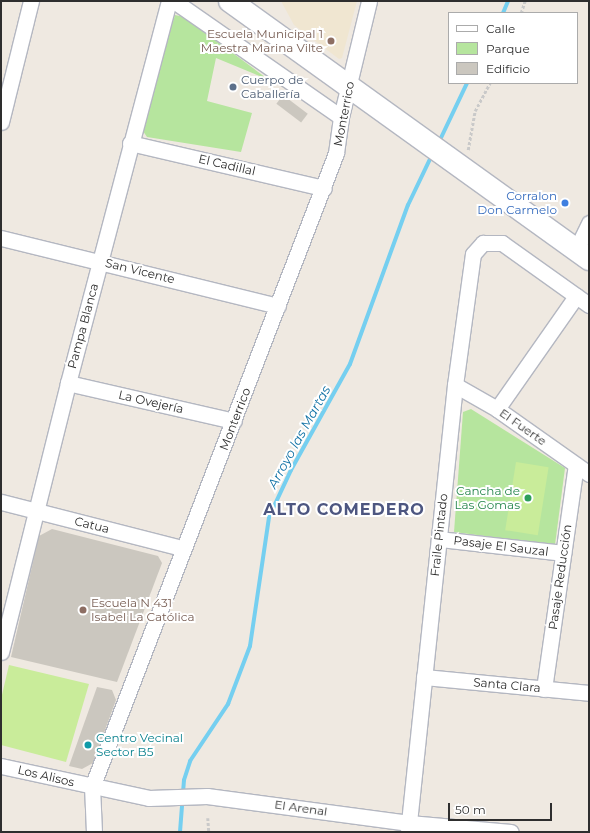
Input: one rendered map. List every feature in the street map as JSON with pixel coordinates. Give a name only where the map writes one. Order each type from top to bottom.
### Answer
[{"type":"street","points":[[1,122],[31,1]]},
{"type":"street","name":"Pampa Blanca","points":[[1,652],[68,383],[168,1]]},
{"type":"street","points":[[174,1],[341,117]]},
{"type":"street","points":[[230,1],[583,254],[589,223]]},
{"type":"street","name":"Monterrico","points":[[94,832],[92,787],[182,548],[234,421],[336,154],[341,117],[369,1]]},
{"type":"street","name":"El Cadillal","points":[[130,143],[324,188]]},
{"type":"street","name":"San Vicente","points":[[1,238],[100,261],[278,306]]},
{"type":"street","name":"Fraile Pintado","points":[[409,828],[454,385],[473,254],[483,242],[502,243],[576,296]]},
{"type":"street","points":[[497,409],[576,296],[589,305]]},
{"type":"street","name":"La Ovejería","points":[[68,383],[234,421]]},
{"type":"street","name":"El Fuerte","points":[[454,385],[497,409],[589,474]]},
{"type":"street","name":"Pasaje Reducción","points":[[544,689],[576,465]]},
{"type":"street","name":"Catua","points":[[1,502],[182,548]]},
{"type":"street","name":"Pasaje El Sauzal","points":[[439,539],[563,553]]},
{"type":"street","name":"Santa Clara","points":[[424,677],[589,693]]},
{"type":"street","name":"Los Alisos","points":[[1,766],[92,787]]},
{"type":"street","name":"El Arenal","points":[[92,787],[149,798],[207,796],[409,828],[510,832]]},
{"type":"path","points":[[520,12],[525,1]]},
{"type":"path","points":[[468,171],[469,135],[475,112],[489,84]]},
{"type":"path","points":[[208,818],[209,832]]},
{"type":"shaded area","name":"Escuela Municipal 1 Maestra Marina Vilte","points":[[281,1],[357,1],[342,58],[339,59],[294,25]]},
{"type":"green space","points":[[175,15],[184,17],[269,80],[216,58],[207,101],[252,113],[241,152],[147,137],[141,128]]},
{"type":"green space","points":[[471,409],[565,468],[555,545],[454,532],[463,412]]},
{"type":"green space","name":"Cancha de Las Gomas","points":[[516,462],[549,467],[538,535],[505,530]]},
{"type":"green space","points":[[9,665],[89,684],[66,762],[1,745],[1,699]]},
{"type":"building","points":[[283,95],[308,114],[301,122],[276,104]]},
{"type":"building","name":"Escuela N 431 Isabel La Católica","points":[[52,529],[158,556],[162,563],[117,682],[11,657],[39,536]]},
{"type":"building","name":"Centro Vecinal Sector B5","points":[[97,687],[112,690],[116,700],[93,763],[82,769],[69,766]]},
{"type":"waterway","name":"Arroyo las Martas","points":[[503,12],[508,1]]},
{"type":"waterway","name":"Arroyo las Martas","points":[[439,142],[467,84]]},
{"type":"waterway","name":"Arroyo las Martas","points":[[180,832],[184,780],[190,761],[228,704],[250,646],[269,517],[291,470],[350,364],[408,205],[432,155]]},
{"type":"place","name":"Escuela Municipal 1 Maestra Marina Vilte","points":[[331,41]]},
{"type":"place","name":"Cuerpo de Caballería","points":[[233,87]]},
{"type":"place","name":"Corralon Don Carmelo","points":[[565,203]]},
{"type":"place","name":"Cancha de Las Gomas","points":[[528,498]]},
{"type":"place","name":"Escuela N 431 Isabel La Católica","points":[[83,610]]},
{"type":"place","name":"Centro Vecinal Sector B5","points":[[88,745]]},
{"type":"district","name":"ALTO COMEDERO","points":[[344,510]]}]
